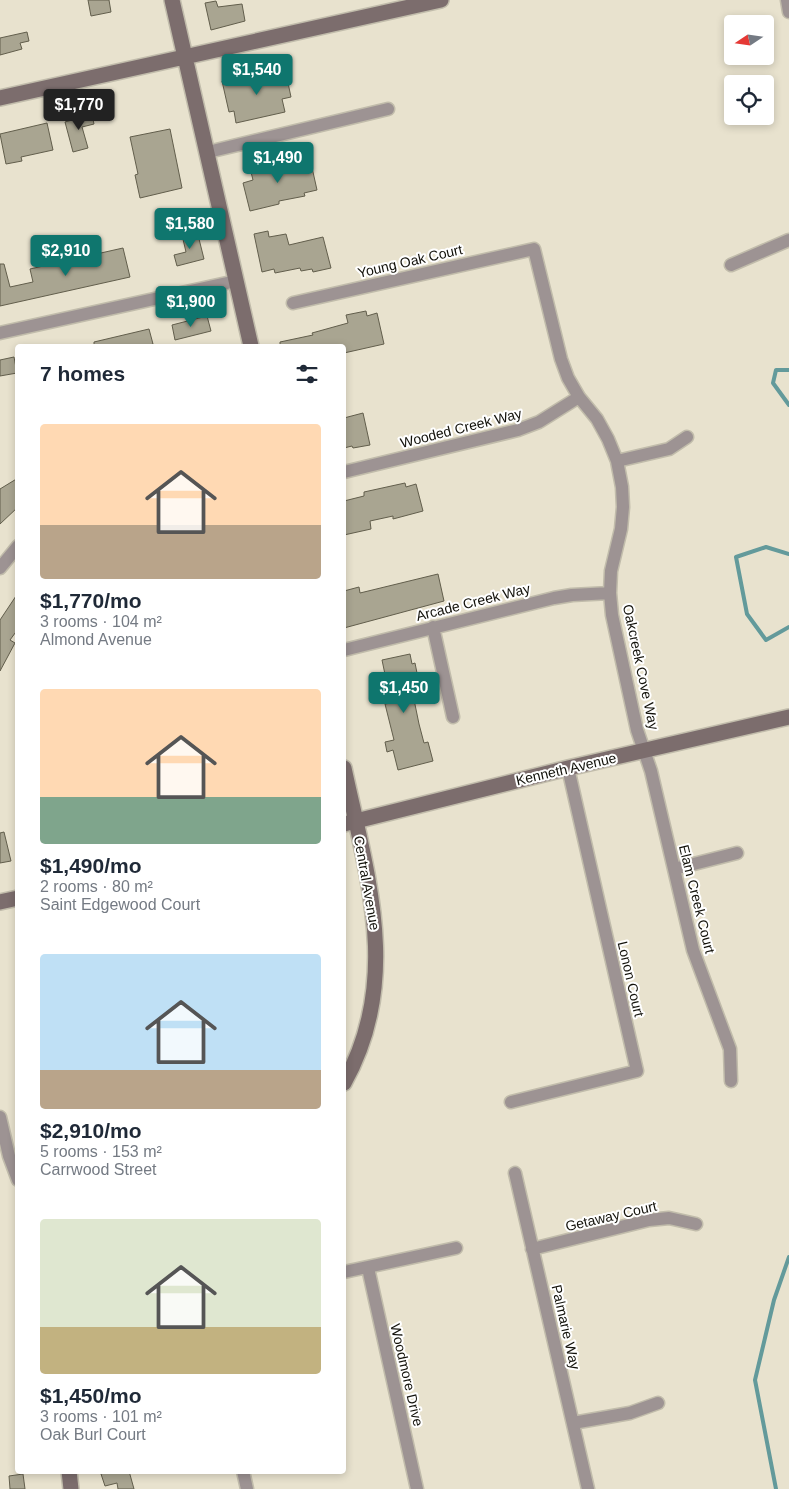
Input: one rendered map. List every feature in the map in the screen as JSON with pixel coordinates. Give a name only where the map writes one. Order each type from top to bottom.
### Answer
[{"type":"street","points":[[172,0],[251,344]]},
{"type":"street","points":[[0,98],[441,0]]},
{"type":"street","points":[[786,0],[789,12]]},
{"type":"street","points":[[208,152],[388,109]]},
{"type":"street","points":[[731,265],[789,240]]},
{"type":"street","name":"Young Oak Court","points":[[293,303],[534,249]]},
{"type":"street","name":"Oakcreek Cove Way","points":[[534,249],[561,359],[568,378],[608,439],[617,462],[622,487],[623,507],[621,530],[611,571],[612,615],[637,730],[645,751]]},
{"type":"street","points":[[0,333],[236,281]]},
{"type":"street","name":"Wooded Creek Way","points":[[346,472],[518,430],[545,419],[579,396]]},
{"type":"street","points":[[617,462],[669,449],[687,437]]},
{"type":"street","points":[[0,568],[15,550]]},
{"type":"street","name":"Arcade Creek Way","points":[[346,649],[554,598],[610,593]]},
{"type":"street","points":[[433,627],[453,717]]},
{"type":"street","name":"Kenneth Avenue","points":[[350,823],[568,768],[789,717]]},
{"type":"street","name":"Elam Creek Court","points":[[645,751],[693,950],[730,1049],[731,1081]]},
{"type":"street","name":"Lonon Court","points":[[511,1102],[637,1071],[568,768]]},
{"type":"street","name":"Central Avenue","points":[[346,786],[350,823],[372,895],[377,944],[367,1024],[346,1078]]},
{"type":"street","points":[[674,869],[737,853]]},
{"type":"street","points":[[0,902],[15,899]]},
{"type":"street","points":[[0,1117],[9,1156],[15,1172]]},
{"type":"street","name":"Palmarie Way","points":[[515,1173],[588,1489]]},
{"type":"street","name":"Getaway Court","points":[[532,1249],[649,1220],[669,1218],[696,1224]]},
{"type":"street","points":[[346,1272],[456,1248]]},
{"type":"street","name":"Woodmore Drive","points":[[368,1268],[417,1489]]},
{"type":"street","points":[[573,1423],[630,1412],[658,1403]]},
{"type":"street","points":[[69,1474],[71,1489]]},
{"type":"street","points":[[243,1474],[246,1489]]},
{"type":"building","points":[[88,0],[109,0],[111,12],[91,16]]},
{"type":"building","points":[[216,1],[218,7],[242,4],[245,21],[211,30],[205,3]]},
{"type":"building","points":[[27,32],[29,41],[20,43],[22,49],[0,55],[0,38]]},
{"type":"building","points":[[285,69],[291,97],[282,99],[285,112],[236,123],[234,111],[229,112],[222,81],[234,78],[235,82]]},
{"type":"building","points":[[91,111],[94,124],[82,127],[88,148],[73,152],[65,122],[79,118],[78,114]]},
{"type":"building","points":[[47,123],[53,150],[21,157],[22,161],[6,164],[0,134]]},
{"type":"building","points":[[170,129],[182,188],[140,198],[135,175],[138,174],[130,137]]},
{"type":"building","points":[[294,160],[295,166],[311,163],[317,190],[304,193],[305,196],[279,201],[279,204],[250,211],[243,183],[253,180],[250,168]]},
{"type":"building","points":[[197,231],[204,259],[177,266],[174,255],[186,252],[182,235]]},
{"type":"building","points":[[268,231],[269,237],[286,234],[289,245],[323,237],[331,268],[313,272],[312,269],[301,271],[300,268],[275,273],[274,269],[262,272],[254,234]]},
{"type":"building","points":[[123,248],[130,277],[0,306],[0,264],[4,264],[10,287],[33,282],[30,269]]},
{"type":"building","points":[[366,311],[367,316],[377,313],[384,344],[346,353],[346,344],[280,344],[280,342],[313,335],[312,333],[348,323],[346,315]]},
{"type":"building","points":[[207,316],[211,331],[175,340],[172,325]]},
{"type":"building","points":[[149,329],[153,344],[94,344],[94,342]]},
{"type":"building","points":[[14,357],[15,373],[0,376],[0,360]]},
{"type":"building","points":[[363,413],[370,445],[346,448],[346,417]]},
{"type":"building","points":[[15,480],[15,510],[0,524],[0,489]]},
{"type":"building","points":[[405,483],[406,487],[416,484],[423,511],[393,519],[393,516],[370,521],[371,529],[346,535],[346,500],[364,496],[364,492]]},
{"type":"building","points":[[438,574],[444,601],[346,627],[346,590],[359,587],[360,593]]},
{"type":"building","points":[[15,598],[15,633],[10,640],[15,643],[0,671],[0,620]]},
{"type":"building","points":[[410,654],[412,664],[415,663],[419,683],[411,685],[419,724],[424,743],[428,742],[433,761],[398,770],[393,750],[387,752],[385,742],[394,740],[385,704],[391,703],[382,660]]},
{"type":"building","points":[[4,832],[11,861],[0,863],[0,833]]},
{"type":"building","points":[[23,1474],[25,1489],[10,1489],[9,1476]]},
{"type":"building","points":[[101,1474],[130,1474],[134,1489],[118,1489],[117,1483],[105,1486]]},
{"type":"waterway","points":[[789,370],[776,370],[773,383],[789,405]]},
{"type":"waterway","points":[[789,554],[766,547],[736,557],[747,614],[766,640],[789,627]]},
{"type":"waterway","points":[[776,1489],[755,1380],[774,1300],[789,1257]]}]
